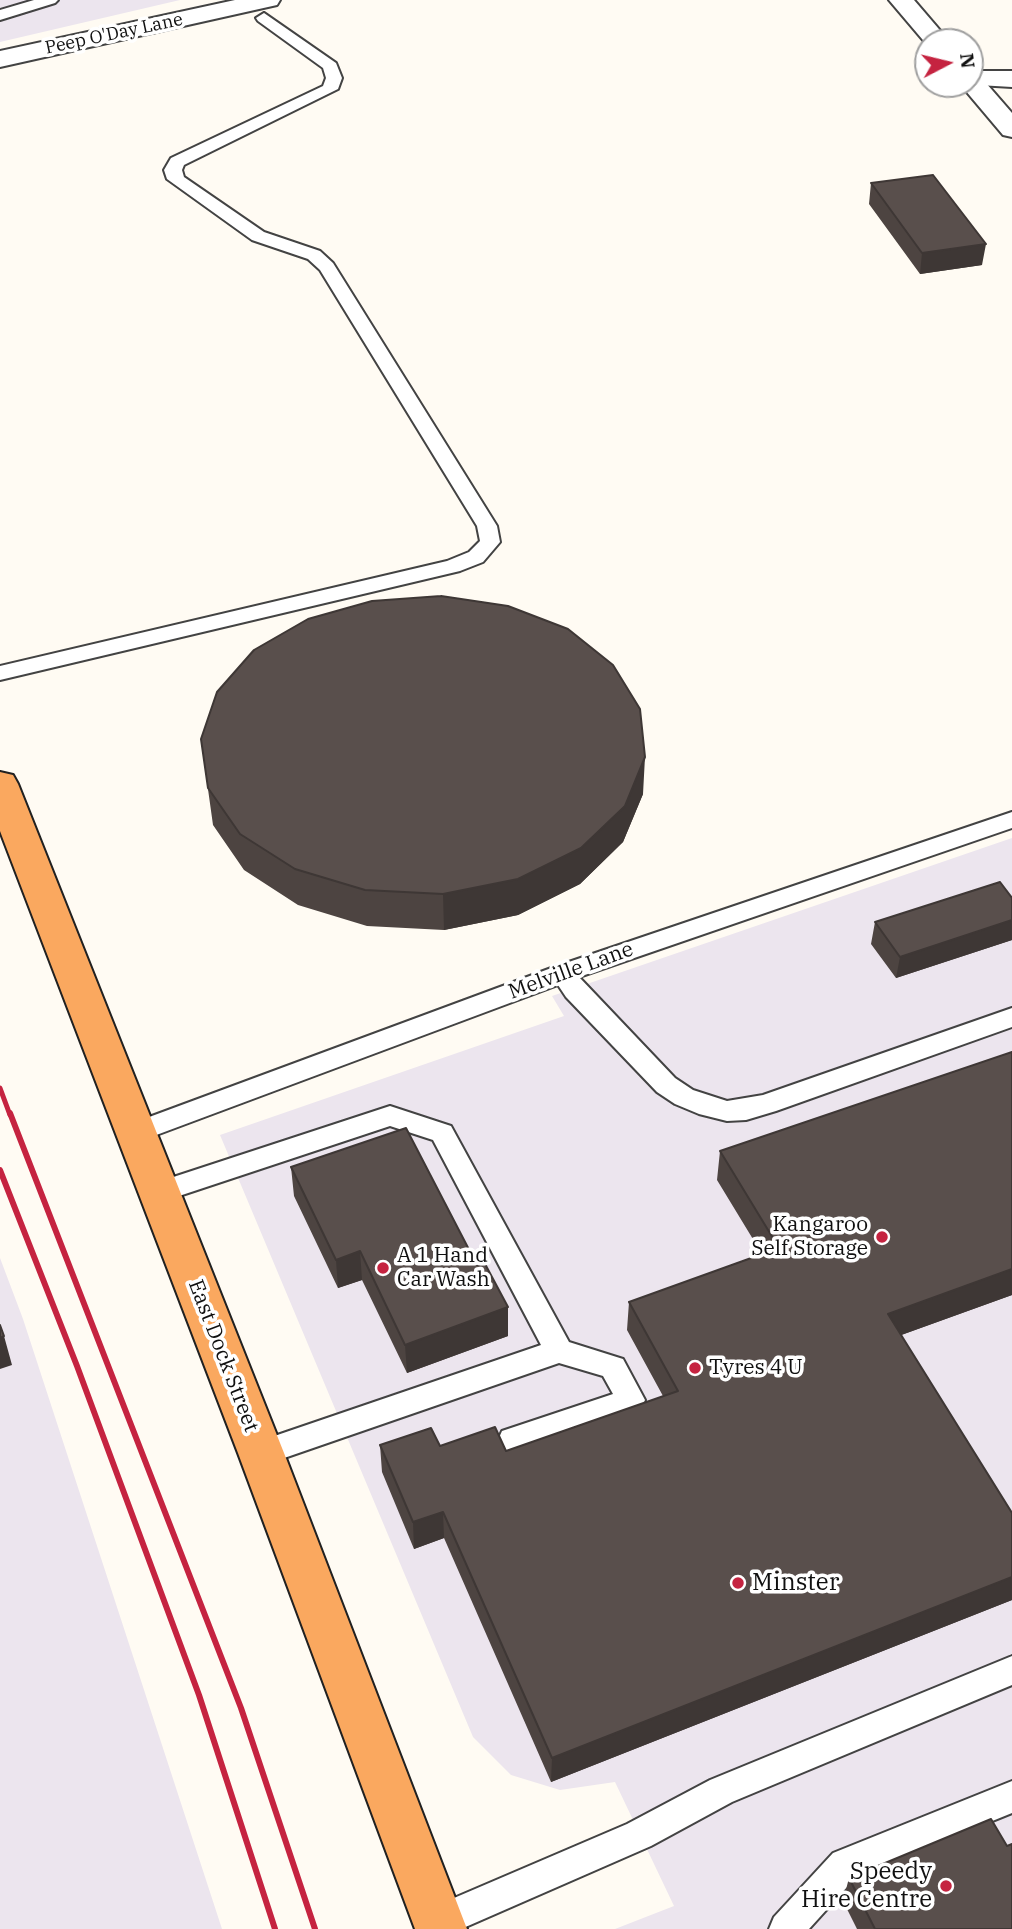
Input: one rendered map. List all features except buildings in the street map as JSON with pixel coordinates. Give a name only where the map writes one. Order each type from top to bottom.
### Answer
[{"type":"highway","name":"East Dock Street","points":[[0,784],[261,1453],[439,1926]]},
{"type":"street","points":[[901,0],[925,28]]},
{"type":"street","name":"Peep O'Day Lane","points":[[0,59],[266,9]]},
{"type":"street","points":[[984,79],[1012,79]]},
{"type":"street","points":[[984,96],[1012,129]]},
{"type":"lane","points":[[0,15],[50,0]]},
{"type":"lane","points":[[0,673],[453,566],[476,557],[490,542],[487,526],[327,267],[314,255],[258,236],[244,228],[176,179],[173,170],[177,162],[330,89],[334,78],[330,66],[266,9]]},
{"type":"lane","name":"Melville Lane","points":[[134,1132],[563,973],[1012,820]]},
{"type":"lane","points":[[563,973],[575,991],[666,1085],[684,1097],[727,1111],[746,1111],[1012,1017]]},
{"type":"lane","points":[[158,1192],[390,1116],[442,1133],[559,1350]]},
{"type":"lane","points":[[261,1453],[559,1350],[613,1367],[631,1400],[512,1440]]},
{"type":"lane","points":[[439,1926],[639,1835],[721,1791],[1012,1670]]},
{"type":"lane","points":[[786,1929],[845,1864],[1012,1797]]},
{"type":"shaded area","points":[[0,0],[180,0],[0,42]]},
{"type":"shaded area","points":[[1012,838],[1012,1929],[615,1929],[674,1906],[615,1782],[560,1790],[511,1775],[473,1737],[220,1135],[564,1016],[552,996]]},
{"type":"shaded area","points":[[0,1258],[23,1319],[222,1929],[0,1929]]},
{"type":"railway","points":[[0,1088],[10,1115]]},
{"type":"railway","points":[[10,1113],[241,1708],[315,1929]]},
{"type":"railway","points":[[0,1170],[77,1366],[199,1695],[275,1929]]},
{"type":"place","name":"Kangaroo Self Storage","points":[[882,1237]]},
{"type":"place","name":"A 1 Hand Car Wash","points":[[383,1268]]},
{"type":"place","name":"Tyres 4 U","points":[[695,1368]]},
{"type":"place","name":"Minster","points":[[738,1583]]},
{"type":"place","name":"Speedy Hire Centre","points":[[946,1886]]}]
